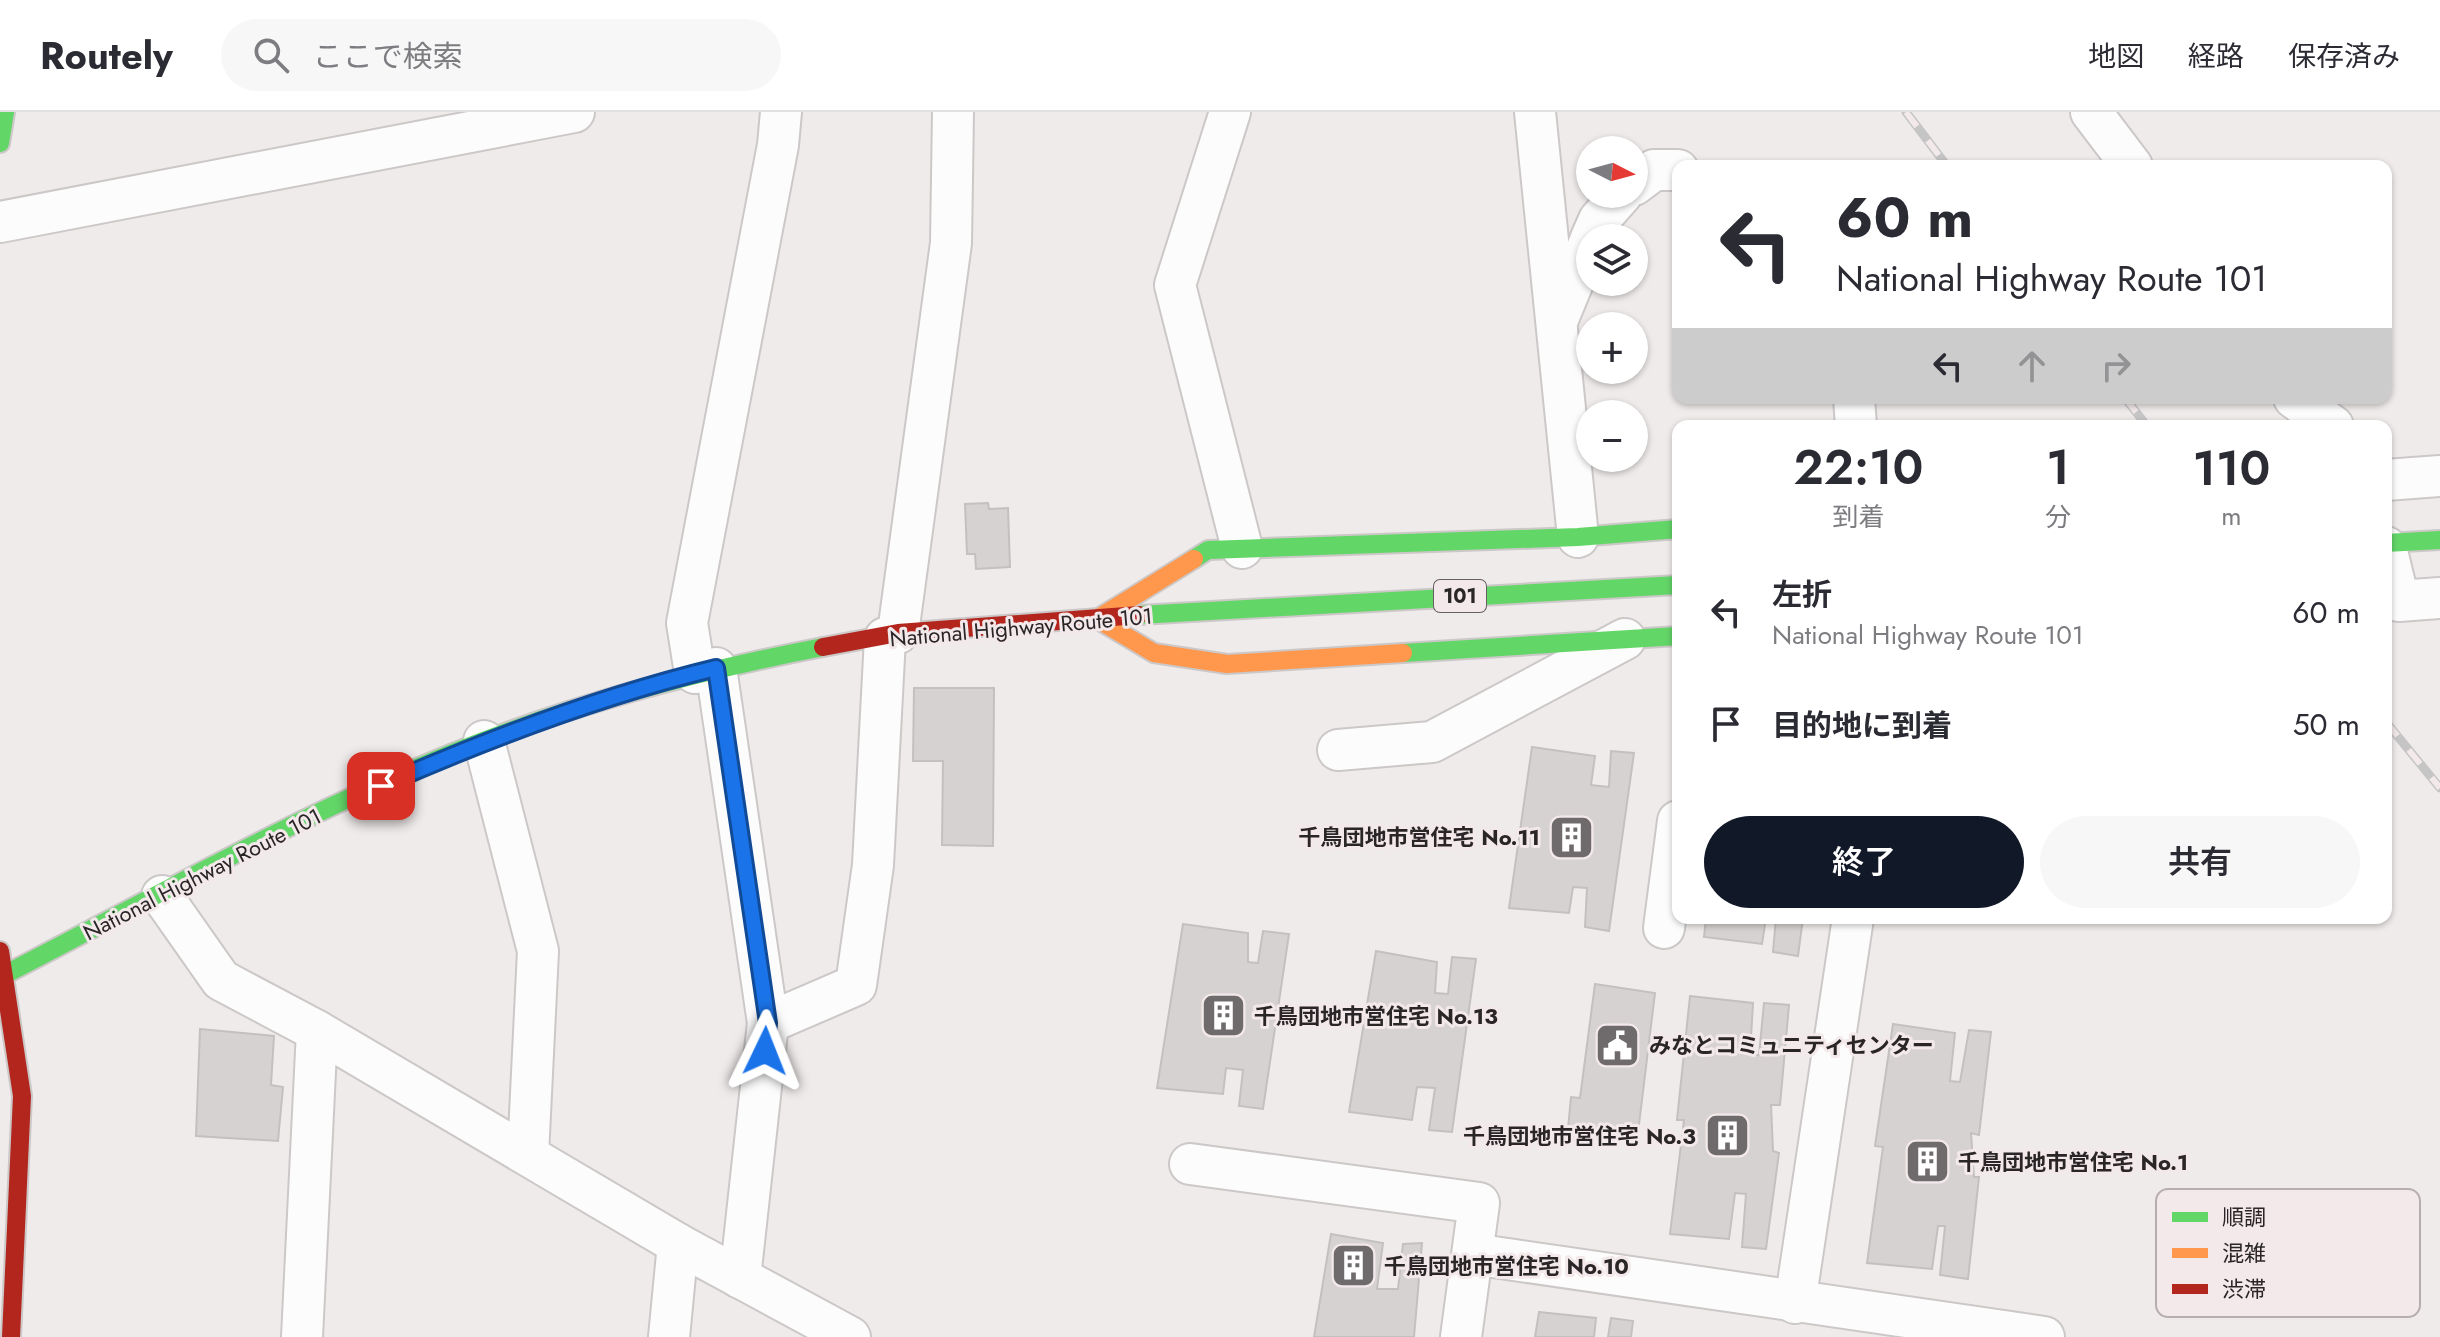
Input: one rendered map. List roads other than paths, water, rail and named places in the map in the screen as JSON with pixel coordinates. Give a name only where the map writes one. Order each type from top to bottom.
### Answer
[{"type":"main road","points":[[0,143],[5,112]]},
{"type":"main road","points":[[1672,529],[1578,537],[1208,550],[1097,619],[1154,653],[1227,664],[1672,636]]},
{"type":"main road","points":[[2392,544],[2440,540]]},
{"type":"main road","name":"National Highway Route 101","points":[[2,976],[329,808],[484,741],[706,670],[891,636],[1241,608],[1672,585]]},
{"type":"main road","points":[[0,951],[22,1096],[11,1337]]},
{"type":"street","points":[[0,222],[574,112]]},
{"type":"street","points":[[740,1278],[768,1023],[706,670],[687,623],[778,145],[781,112]]},
{"type":"street","points":[[768,1023],[856,985],[873,865],[891,636],[951,243],[953,112]]},
{"type":"street","points":[[1230,112],[1175,285],[1242,548]]},
{"type":"street","points":[[1535,112],[1578,537]]},
{"type":"street","points":[[2091,112],[2127,160]]},
{"type":"street","points":[[1648,174],[1654,170],[1672,170]]},
{"type":"street","points":[[1597,224],[1610,208]]},
{"type":"street","points":[[1556,322],[1576,273]]},
{"type":"street","points":[[2302,404],[2325,420]]},
{"type":"street","points":[[2392,480],[2440,476]]},
{"type":"street","points":[[2392,571],[2399,601],[2440,598]]},
{"type":"street","points":[[1338,750],[1432,742],[1628,637]]},
{"type":"street","points":[[484,741],[538,951],[528,1155]]},
{"type":"street","points":[[1664,928],[1672,867]]},
{"type":"street","points":[[162,896],[221,980],[317,1031],[678,1244],[850,1337]]},
{"type":"street","points":[[1795,1303],[1852,924]]},
{"type":"street","points":[[302,1337],[317,1031]]},
{"type":"street","points":[[1190,1164],[1479,1203],[1461,1337]]},
{"type":"street","points":[[669,1337],[678,1244]]},
{"type":"street","points":[[1473,1254],[2044,1337]]},
{"type":"railway","points":[[1906,112],[1942,160]]},
{"type":"railway","points":[[2130,404],[2142,420]]},
{"type":"railway","points":[[2392,729],[2440,788]]},
{"type":"place","name":"千鳥団地市営住宅 No.11","points":[[1571,837]]},
{"type":"place","name":"千鳥団地市営住宅 No.13","points":[[1223,1016]]},
{"type":"place","name":"みなとコミュニティセンター","points":[[1618,1045]]},
{"type":"place","name":"千鳥団地市営住宅 No.3","points":[[1727,1136]]},
{"type":"place","name":"千鳥団地市営住宅 No.1","points":[[1927,1162]]},
{"type":"place","name":"千鳥団地市営住宅 No.10","points":[[1353,1266]]}]
